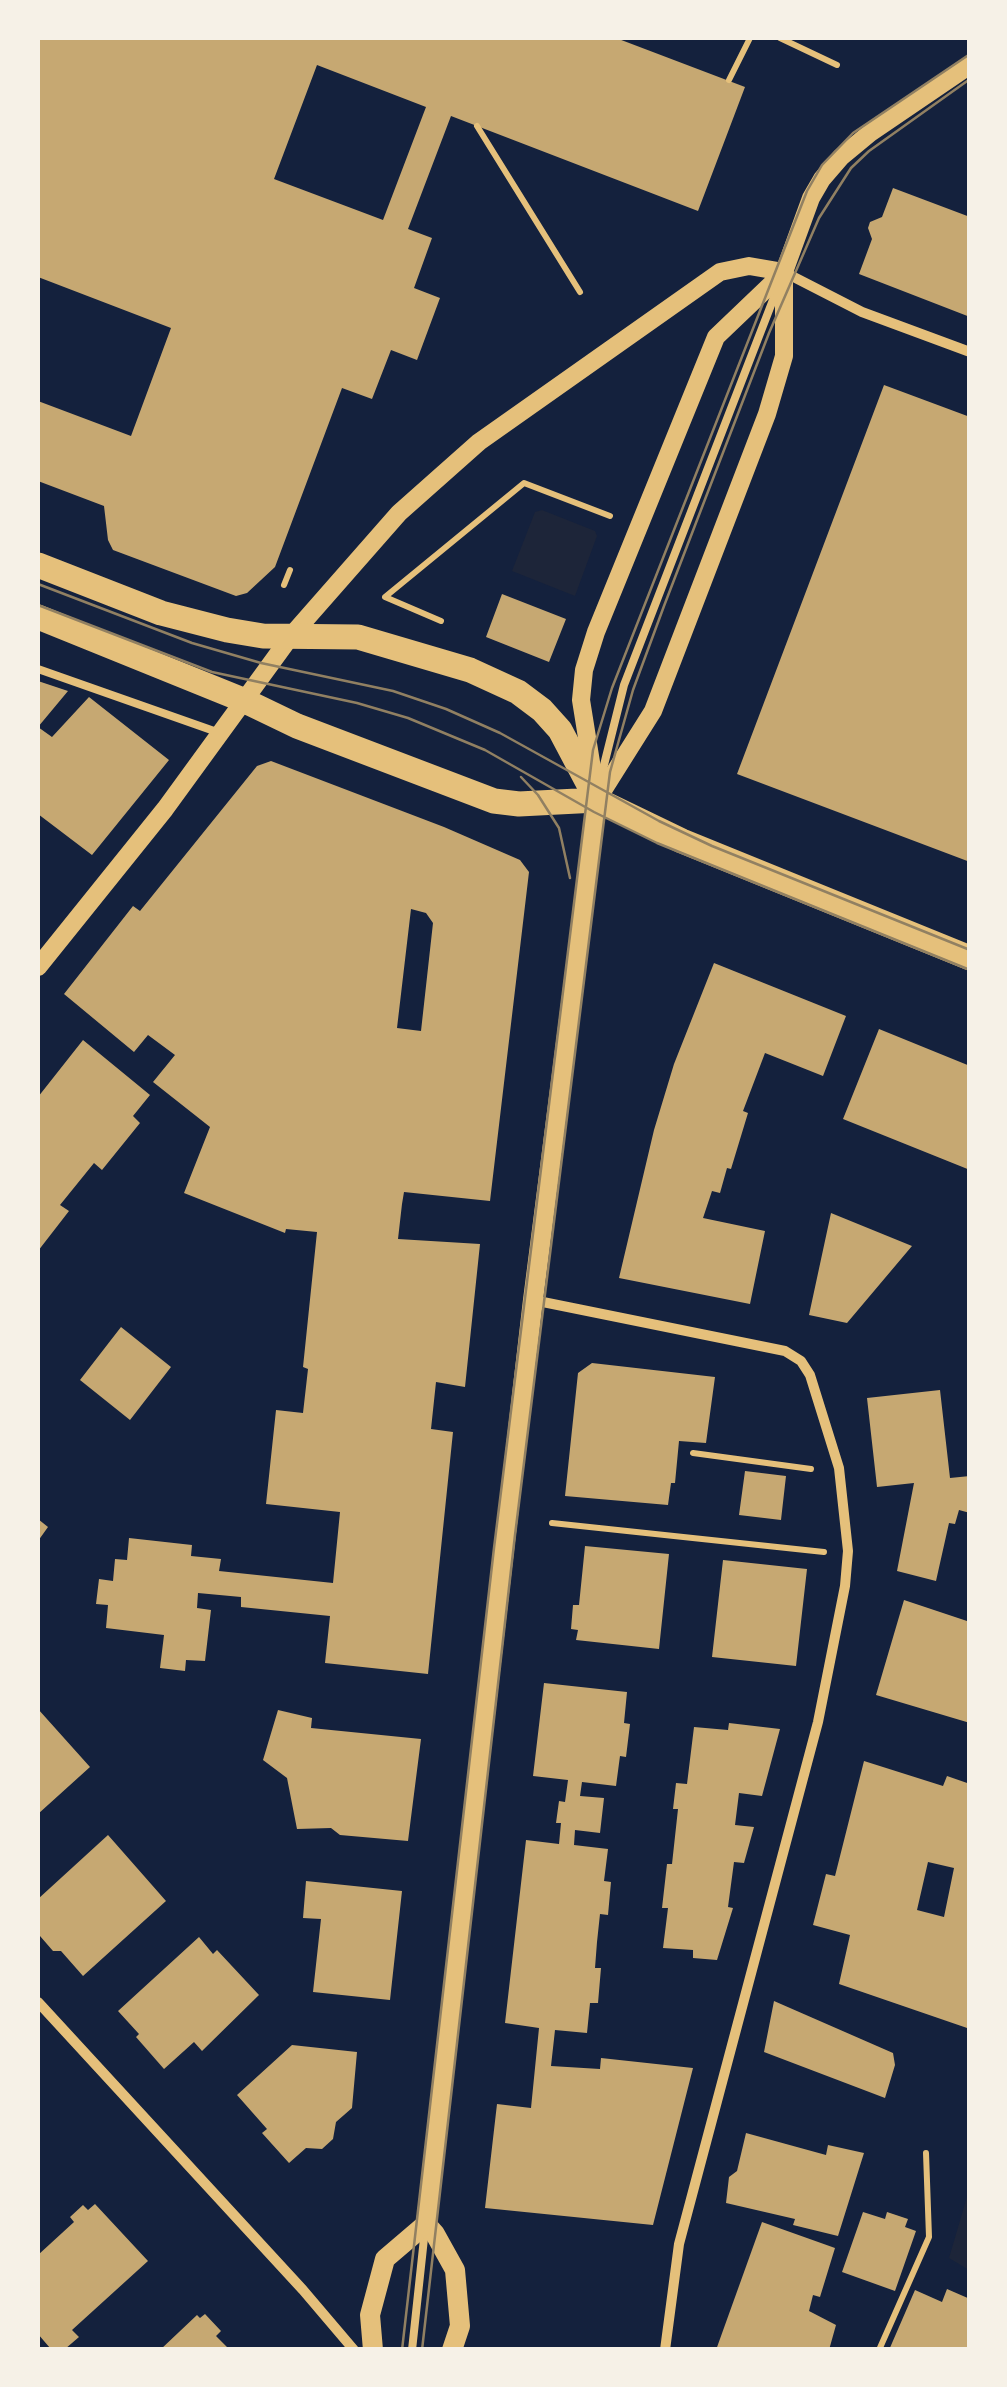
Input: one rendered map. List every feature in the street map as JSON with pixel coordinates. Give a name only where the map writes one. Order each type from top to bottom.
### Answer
[{"type":"main road","points":[[38,565],[160,613],[226,630],[358,637],[470,670],[518,692],[542,710],[560,730],[597,800],[533,1300],[426,2224],[385,2260],[370,2315],[373,2350]]},
{"type":"main road","points":[[38,617],[243,700],[297,726],[494,801],[519,804],[597,800],[682,842],[970,958]]},
{"type":"main road","points":[[426,2224],[455,2270],[460,2326],[452,2350]]},
{"type":"street","points":[[597,800],[653,710],[767,414],[784,356],[784,272],[822,178],[841,157],[970,65]]},
{"type":"street","points":[[38,967],[165,809],[291,636],[400,512],[524,408],[645,328],[720,272],[749,266],[784,272],[862,312],[970,352]]},
{"type":"street","points":[[597,800],[581,700],[584,670],[596,632],[716,337],[784,272]]},
{"type":"street","points":[[533,1300],[785,1350],[810,1375],[839,1468],[848,1551],[845,1586],[818,1722],[680,2244],[664,2350]]},
{"type":"street","points":[[38,2002],[354,2350]]},
{"type":"lane","points":[[597,800],[624,685],[784,272]]},
{"type":"lane","points":[[38,669],[221,733]]},
{"type":"lane","points":[[412,2350],[426,2224]]},
{"type":"path","points":[[729,80],[750,38]]},
{"type":"path","points":[[780,38],[837,65]]},
{"type":"path","points":[[477,126],[580,292]]},
{"type":"path","points":[[385,597],[524,483],[616,519]]},
{"type":"path","points":[[284,585],[290,570]]},
{"type":"path","points":[[693,1454],[822,1471]]},
{"type":"path","points":[[552,1523],[828,1552]]},
{"type":"path","points":[[879,2350],[929,2237],[926,2153]]},
{"type":"shaded area","points":[[542,510],[595,531],[597,536],[575,596],[512,571],[535,512]]},
{"type":"shaded area","points":[[969,2190],[969,2270],[949,2258]]},
{"type":"building","points":[[38,38],[616,38],[745,87],[698,211],[451,116],[408,229],[432,238],[414,288],[440,298],[417,360],[391,350],[372,399],[342,388],[275,567],[247,593],[236,596],[113,550],[104,506],[38,481],[38,401],[131,436],[171,328],[38,277]],"holes":[[[317,65],[426,107],[383,220],[274,179]]]},
{"type":"building","points":[[893,188],[970,217],[970,317],[859,274],[872,239],[870,222],[882,217]]},
{"type":"building","points":[[884,385],[970,417],[970,862],[737,774]]},
{"type":"building","points":[[502,594],[566,619],[549,662],[486,637]]},
{"type":"building","points":[[38,681],[68,691],[38,727]]},
{"type":"building","points":[[89,697],[169,760],[92,855],[38,814],[38,727],[52,737]]},
{"type":"building","points":[[271,761],[444,827],[520,860],[529,872],[490,1201],[404,1192],[402,1204],[398,1239],[480,1244],[465,1387],[436,1382],[431,1429],[453,1432],[428,1674],[325,1663],[330,1616],[241,1607],[241,1597],[198,1593],[197,1608],[211,1610],[205,1661],[186,1660],[185,1671],[160,1668],[164,1635],[106,1628],[108,1605],[96,1604],[99,1579],[113,1581],[115,1559],[127,1560],[129,1538],[192,1545],[191,1556],[221,1559],[219,1571],[333,1583],[340,1512],[266,1504],[276,1410],[303,1413],[308,1369],[303,1367],[317,1232],[286,1229],[285,1233],[184,1193],[210,1127],[153,1082],[175,1055],[148,1035],[134,1052],[64,994],[133,906],[140,911],[257,766]],"holes":[[[411,909],[426,913],[433,923],[421,1031],[397,1028]]]},
{"type":"building","points":[[714,963],[846,1016],[823,1076],[765,1053],[743,1111],[748,1113],[731,1169],[727,1168],[720,1193],[712,1191],[703,1218],[765,1231],[750,1304],[619,1278],[654,1130],[674,1064]]},
{"type":"building","points":[[879,1029],[970,1066],[970,1170],[843,1119]]},
{"type":"building","points":[[83,1040],[150,1095],[133,1116],[140,1123],[102,1170],[94,1163],[60,1205],[69,1211],[38,1251],[38,1097]]},
{"type":"building","points":[[831,1213],[912,1246],[847,1323],[809,1315]]},
{"type":"building","points":[[121,1327],[171,1367],[130,1420],[80,1380]]},
{"type":"building","points":[[592,1363],[715,1377],[706,1443],[679,1441],[675,1483],[671,1483],[668,1505],[565,1496],[578,1373]]},
{"type":"building","points":[[940,1390],[950,1478],[970,1476],[970,1513],[959,1510],[955,1524],[949,1523],[936,1581],[897,1571],[914,1483],[877,1487],[867,1398]]},
{"type":"building","points":[[745,1471],[786,1476],[781,1520],[739,1515]]},
{"type":"building","points":[[38,1519],[48,1527],[38,1541]]},
{"type":"building","points":[[585,1546],[669,1554],[659,1649],[576,1640],[578,1630],[571,1629],[573,1605],[579,1605]]},
{"type":"building","points":[[723,1560],[807,1569],[796,1666],[712,1657]]},
{"type":"building","points":[[904,1600],[970,1622],[970,1723],[876,1695]]},
{"type":"building","points":[[544,1683],[627,1692],[624,1723],[630,1724],[626,1757],[620,1756],[616,1786],[582,1782],[580,1796],[604,1798],[600,1833],[575,1830],[574,1845],[608,1849],[604,1881],[611,1882],[608,1915],[600,1914],[595,1968],[601,1968],[598,2003],[590,2003],[587,2033],[555,2030],[551,2066],[600,2069],[601,2058],[693,2068],[653,2225],[485,2208],[497,2104],[531,2108],[539,2028],[505,2023],[526,1840],[559,1844],[559,1801],[565,1802],[568,1780],[533,1776]]},
{"type":"building","points":[[38,1709],[90,1767],[38,1814]]},
{"type":"building","points":[[278,1710],[312,1718],[311,1728],[421,1739],[408,1841],[340,1835],[331,1828],[297,1829],[287,1778],[263,1760]]},
{"type":"building","points":[[729,1723],[780,1729],[762,1796],[739,1793],[735,1825],[754,1827],[744,1863],[734,1862],[728,1907],[733,1908],[717,1960],[693,1958],[693,1950],[663,1948],[668,1908],[662,1908],[667,1864],[672,1864],[678,1809],[673,1809],[676,1783],[687,1784],[694,1727],[728,1730]]},
{"type":"building","points":[[864,1761],[943,1786],[947,1776],[970,1784],[970,2029],[839,1984],[850,1935],[813,1925],[826,1874],[835,1876]],"holes":[[[928,1862],[954,1868],[944,1917],[917,1910]]]},
{"type":"building","points":[[108,1835],[166,1901],[83,1976],[61,1951],[53,1951],[40,1936],[38,1899]]},
{"type":"building","points":[[306,1881],[402,1891],[390,2000],[313,1992],[321,1919],[303,1918]]},
{"type":"building","points":[[199,1937],[213,1954],[217,1950],[259,1995],[202,2051],[194,2042],[164,2069],[118,2011]]},
{"type":"building","points":[[774,2001],[893,2053],[895,2065],[885,2098],[764,2052]]},
{"type":"building","points":[[292,2045],[357,2052],[352,2108],[336,2122],[333,2139],[322,2149],[306,2148],[289,2163],[262,2133],[267,2129],[237,2095]]},
{"type":"building","points":[[746,2133],[826,2155],[828,2145],[864,2153],[838,2236],[793,2225],[795,2219],[726,2203],[729,2177],[737,2171]]},
{"type":"building","points":[[95,2204],[148,2261],[72,2330],[79,2337],[65,2349],[50,2348],[38,2334],[38,2255],[74,2222],[70,2217],[83,2205],[88,2210]]},
{"type":"building","points":[[863,2212],[885,2219],[887,2212],[908,2219],[905,2227],[916,2231],[895,2291],[842,2272]]},
{"type":"building","points":[[762,2222],[835,2248],[820,2297],[813,2295],[809,2311],[836,2325],[829,2350],[716,2350]]},
{"type":"building","points":[[947,2289],[970,2299],[970,2350],[889,2350],[915,2290],[942,2302]]},
{"type":"building","points":[[205,2314],[221,2331],[216,2336],[230,2350],[160,2350],[197,2315],[200,2318]]},
{"type":"tram line","points":[[402,2350],[494,1548],[593,750],[612,688],[807,191],[822,165],[853,133],[970,54]]},
{"type":"tram line","points":[[422,2350],[515,1535],[610,772],[633,690],[664,606],[769,333],[819,218],[851,168],[869,151],[970,79]]},
{"type":"tram line","points":[[38,584],[192,643],[261,663],[393,691],[446,709],[500,733],[712,846],[970,950]]},
{"type":"tram line","points":[[38,605],[212,672],[408,718],[485,750],[657,843],[970,970]]},
{"type":"tram line","points":[[521,777],[559,828],[570,878]]}]
